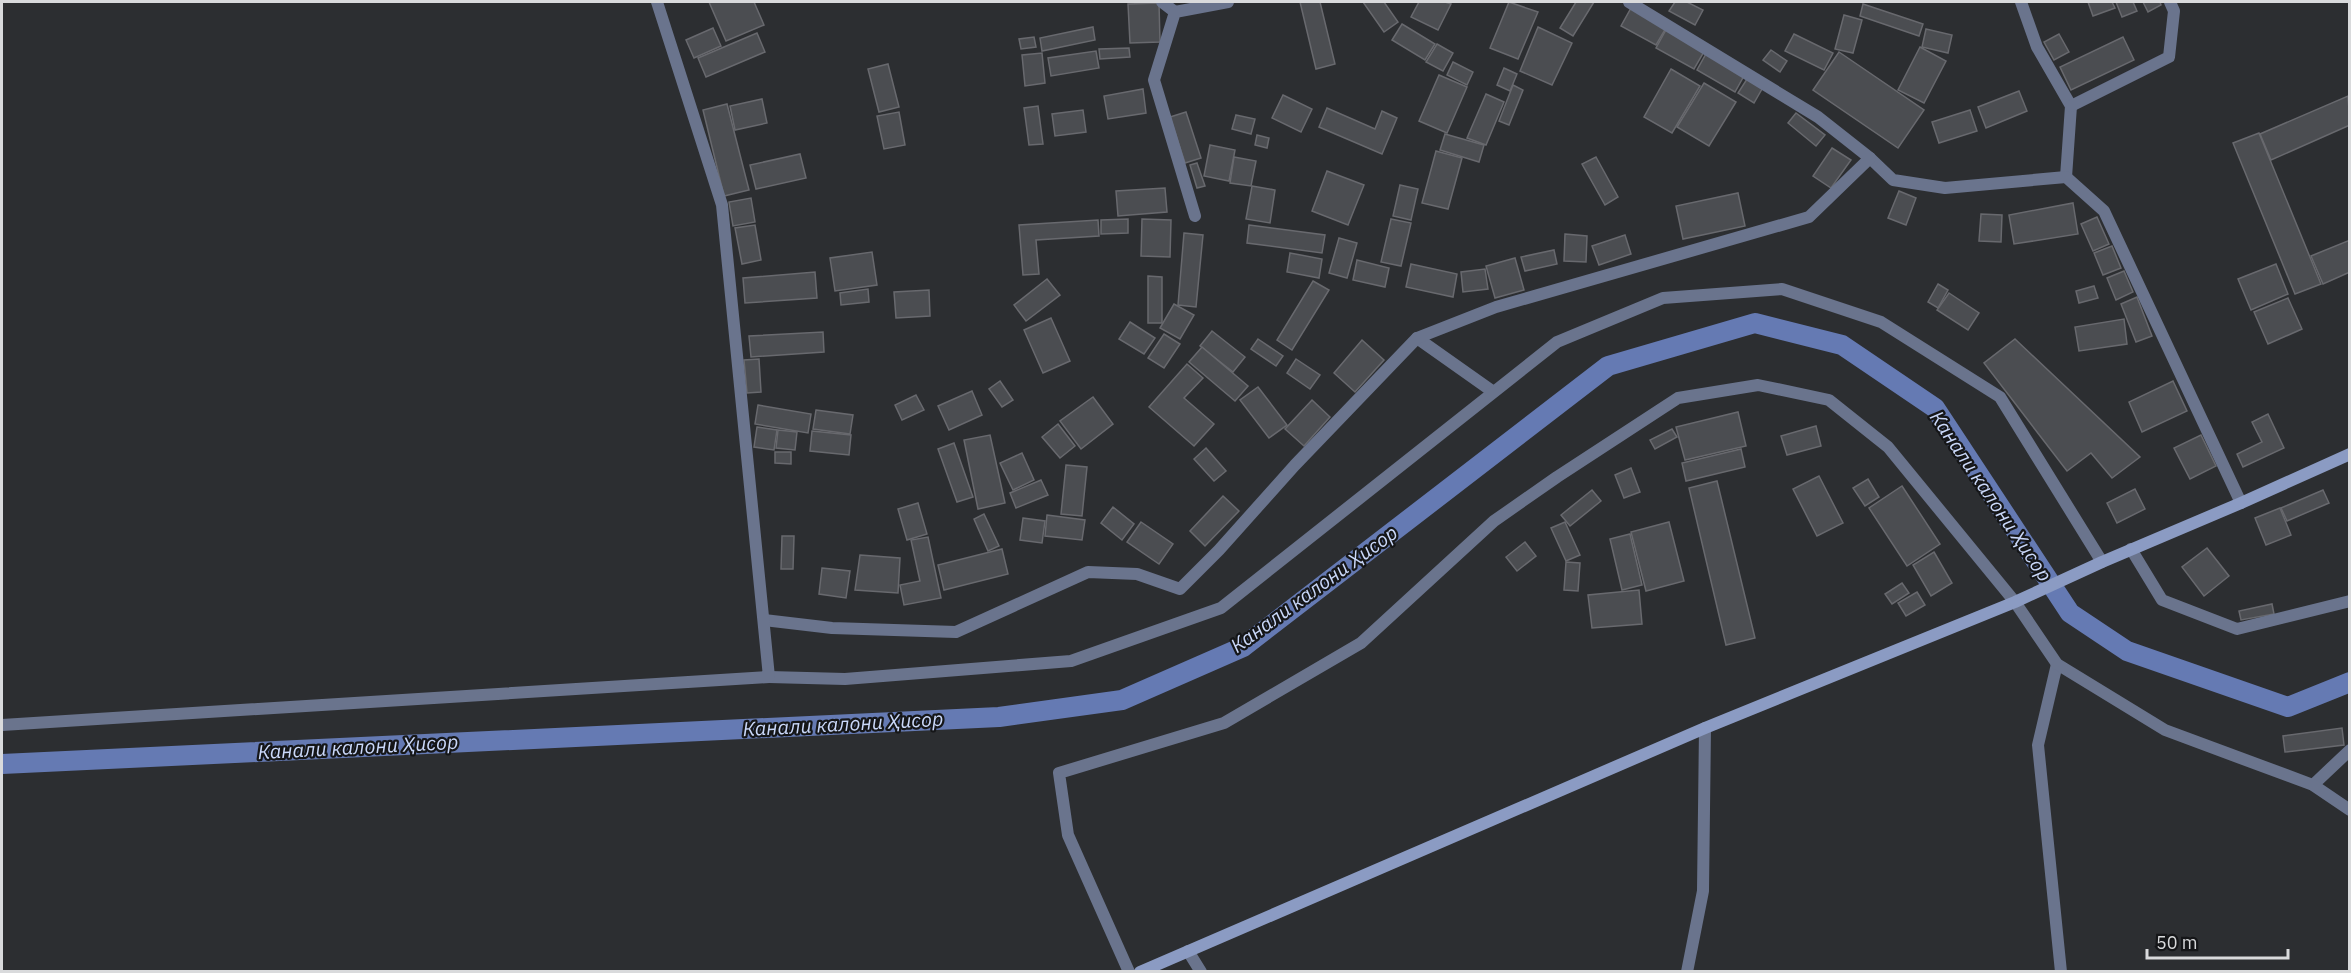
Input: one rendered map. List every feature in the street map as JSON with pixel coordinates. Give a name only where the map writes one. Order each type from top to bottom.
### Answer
[{"type":"main road","points":[[1140,972],[1705,728],[2015,602],[2349,454]]},
{"type":"street","points":[[657,2],[722,206],[769,677]]},
{"type":"street","points":[[1162,2],[1175,12],[1228,2]]},
{"type":"street","points":[[1629,2],[1818,117],[1870,158],[1893,180],[1946,188],[2066,177],[2104,211],[2241,503]]},
{"type":"street","points":[[2022,2],[2037,47],[2071,106],[2066,177]]},
{"type":"street","points":[[2071,106],[2169,57],[2174,11],[2170,2]]},
{"type":"street","points":[[1175,12],[1154,80],[1195,216]]},
{"type":"street","points":[[764,620],[832,628],[956,632],[1088,572],[1137,574],[1180,589],[1417,338],[1496,307],[1809,217],[1870,158]]},
{"type":"street","points":[[2,725],[769,677],[845,679],[1071,661],[1221,608],[1492,391],[1557,342],[1663,298],[1782,290],[1881,322],[2000,397],[2102,562]]},
{"type":"street","points":[[1417,338],[1492,391]]},
{"type":"street","points":[[1129,972],[1068,835],[1059,773],[1224,723],[1361,643],[1494,521],[1678,398],[1758,385],[1829,400],[1888,447],[2015,602],[2057,664],[2165,730],[2313,785],[2349,810]]},
{"type":"street","points":[[2131,549],[2162,600],[2237,629],[2349,601]]},
{"type":"street","points":[[2057,664],[2038,745],[2061,972]]},
{"type":"street","points":[[1687,972],[1703,891],[1705,728]]},
{"type":"street","points":[[2313,785],[2349,750]]},
{"type":"street","points":[[1188,951],[1201,972]]},
{"type":"building","points":[[709,2],[754,2],[764,25],[726,41]]},
{"type":"building","points":[[1300,2],[1320,2],[1335,64],[1316,69]]},
{"type":"building","points":[[1363,2],[1384,2],[1398,22],[1384,32]]},
{"type":"building","points":[[1419,2],[1451,4],[1438,30],[1411,17]]},
{"type":"building","points":[[1509,2],[1538,12],[1518,59],[1490,48]]},
{"type":"building","points":[[1576,2],[1594,2],[1573,36],[1560,28]]},
{"type":"building","points":[[1675,2],[1687,2],[1703,10],[1695,25],[1669,11]]},
{"type":"building","points":[[2088,2],[2112,2],[2115,8],[2093,16]]},
{"type":"building","points":[[2116,2],[2133,2],[2137,11],[2122,17]]},
{"type":"building","points":[[2143,2],[2160,2],[2161,5],[2148,12]]},
{"type":"building","points":[[1159,3],[1160,42],[1130,43],[1128,4]]},
{"type":"building","points":[[1863,4],[1923,24],[1919,36],[1860,16]]},
{"type":"building","points":[[1631,8],[1666,28],[1656,45],[1621,26]]},
{"type":"building","points":[[1844,15],[1862,20],[1853,53],[1835,49]]},
{"type":"building","points":[[1402,24],[1435,44],[1425,60],[1392,40]]},
{"type":"building","points":[[1093,27],[1095,40],[1042,51],[1040,38]]},
{"type":"building","points":[[1538,27],[1572,43],[1552,85],[1520,71]]},
{"type":"building","points":[[713,28],[721,46],[694,58],[686,40]]},
{"type":"building","points":[[1667,28],[1705,50],[1694,69],[1656,48]]},
{"type":"building","points":[[1926,29],[1952,35],[1948,53],[1922,47]]},
{"type":"building","points":[[757,33],[765,52],[706,77],[698,58]]},
{"type":"building","points":[[1794,34],[1833,53],[1824,70],[1785,51]]},
{"type":"building","points":[[2059,34],[2069,52],[2054,60],[2044,42]]},
{"type":"building","points":[[1034,37],[1036,47],[1021,49],[1019,39]]},
{"type":"building","points":[[2123,37],[2134,60],[2071,90],[2060,67]]},
{"type":"building","points":[[1437,44],[1453,53],[1443,71],[1426,62]]},
{"type":"building","points":[[1920,47],[1946,61],[1924,103],[1898,90]]},
{"type":"building","points":[[1129,48],[1130,57],[1100,59],[1099,49]]},
{"type":"building","points":[[1771,50],[1787,61],[1780,72],[1763,60]]},
{"type":"building","points":[[1096,51],[1099,68],[1051,76],[1048,58]]},
{"type":"building","points":[[1707,52],[1745,74],[1735,92],[1697,70]]},
{"type":"building","points":[[1839,52],[1924,110],[1898,148],[1813,90]]},
{"type":"building","points":[[1042,53],[1045,83],[1025,86],[1022,55]]},
{"type":"building","points":[[1453,62],[1473,72],[1467,85],[1447,75]]},
{"type":"building","points":[[888,64],[899,107],[879,112],[868,69]]},
{"type":"building","points":[[1504,68],[1517,74],[1510,91],[1497,85]]},
{"type":"building","points":[[1671,69],[1700,86],[1672,133],[1644,117]]},
{"type":"building","points":[[1439,75],[1467,87],[1447,133],[1419,121]]},
{"type":"building","points":[[1747,79],[1762,89],[1754,103],[1738,93]]},
{"type":"building","points":[[1704,83],[1736,102],[1709,146],[1677,127]]},
{"type":"building","points":[[1513,85],[1523,90],[1509,125],[1499,121]]},
{"type":"building","points":[[1143,89],[1146,113],[1108,119],[1104,96]]},
{"type":"building","points":[[2019,91],[2027,111],[1986,128],[1978,107]]},
{"type":"building","points":[[1486,94],[1504,102],[1486,145],[1467,138]]},
{"type":"building","points":[[1283,95],[1312,109],[1301,132],[1272,118]]},
{"type":"building","points":[[2348,96],[2350,125],[2271,160],[2260,134]]},
{"type":"building","points":[[762,99],[767,123],[735,130],[730,106]]},
{"type":"building","points":[[727,104],[749,190],[724,196],[703,110]]},
{"type":"building","points":[[1038,106],[1043,144],[1029,145],[1024,108]]},
{"type":"building","points":[[1327,108],[1375,129],[1382,111],[1397,118],[1382,154],[1319,127]]},
{"type":"building","points":[[1083,110],[1086,132],[1055,136],[1052,114]]},
{"type":"building","points":[[1970,110],[1977,131],[1939,143],[1932,122]]},
{"type":"building","points":[[899,112],[905,145],[884,149],[877,116]]},
{"type":"building","points":[[1186,112],[1201,158],[1185,163],[1170,117]]},
{"type":"building","points":[[1796,113],[1825,135],[1816,146],[1788,123]]},
{"type":"building","points":[[1236,115],[1255,119],[1251,134],[1232,129]]},
{"type":"building","points":[[2259,133],[2321,284],[2295,294],[2233,143]]},
{"type":"building","points":[[1445,134],[1484,145],[1479,162],[1440,150]]},
{"type":"building","points":[[1257,135],[1269,138],[1267,148],[1255,145]]},
{"type":"building","points":[[1210,145],[1235,150],[1229,181],[1204,176]]},
{"type":"building","points":[[1832,148],[1851,160],[1831,188],[1813,176]]},
{"type":"building","points":[[1436,151],[1462,158],[1448,209],[1422,203]]},
{"type":"building","points":[[800,154],[806,178],[756,189],[750,165]]},
{"type":"building","points":[[1234,157],[1256,161],[1251,186],[1230,183]]},
{"type":"building","points":[[1596,157],[1618,197],[1605,205],[1582,164]]},
{"type":"building","points":[[1197,163],[1205,186],[1197,188],[1190,165]]},
{"type":"building","points":[[1327,171],[1364,185],[1348,225],[1312,211]]},
{"type":"building","points":[[1400,185],[1418,189],[1411,220],[1393,216]]},
{"type":"building","points":[[1252,186],[1275,190],[1270,223],[1246,219]]},
{"type":"building","points":[[1165,188],[1167,212],[1118,216],[1116,191]]},
{"type":"building","points":[[1899,191],[1916,198],[1906,225],[1888,218]]},
{"type":"building","points":[[1738,193],[1745,226],[1683,239],[1676,206]]},
{"type":"building","points":[[751,198],[755,222],[733,226],[729,202]]},
{"type":"building","points":[[2073,203],[2078,234],[2014,244],[2009,215]]},
{"type":"building","points":[[1981,214],[2002,215],[2001,242],[1979,241]]},
{"type":"building","points":[[2097,217],[2109,244],[2093,251],[2081,224]]},
{"type":"building","points":[[1128,219],[1128,233],[1101,234],[1101,220]]},
{"type":"building","points":[[1142,219],[1171,220],[1170,257],[1141,256]]},
{"type":"building","points":[[1391,219],[1411,223],[1401,266],[1381,262]]},
{"type":"building","points":[[1098,220],[1099,236],[1036,240],[1039,274],[1023,275],[1019,225]]},
{"type":"building","points":[[755,225],[761,260],[742,264],[735,228]]},
{"type":"building","points":[[1249,225],[1325,235],[1322,253],[1247,243]]},
{"type":"building","points":[[1184,233],[1203,235],[1196,307],[1178,305]]},
{"type":"building","points":[[1565,234],[1587,236],[1586,262],[1564,261]]},
{"type":"building","points":[[1625,235],[1631,254],[1599,265],[1592,246]]},
{"type":"building","points":[[1339,238],[1357,243],[1347,278],[1329,273]]},
{"type":"building","points":[[2350,240],[2350,272],[2323,284],[2311,256]]},
{"type":"building","points":[[2112,246],[2121,268],[2103,275],[2094,253]]},
{"type":"building","points":[[1554,250],[1557,264],[1525,271],[1521,257]]},
{"type":"building","points":[[872,252],[877,285],[835,291],[830,258]]},
{"type":"building","points":[[1290,253],[1322,259],[1319,278],[1287,272]]},
{"type":"building","points":[[1515,258],[1524,290],[1495,298],[1486,266]]},
{"type":"building","points":[[1357,260],[1389,268],[1385,287],[1353,280]]},
{"type":"building","points":[[1411,264],[1457,274],[1453,297],[1406,287]]},
{"type":"building","points":[[2276,264],[2288,294],[2251,310],[2238,279]]},
{"type":"building","points":[[1485,269],[1488,289],[1463,292],[1461,272]]},
{"type":"building","points":[[2124,271],[2133,292],[2116,300],[2107,278]]},
{"type":"building","points":[[815,272],[817,298],[745,303],[743,278]]},
{"type":"building","points":[[1148,276],[1162,277],[1162,323],[1148,323]]},
{"type":"building","points":[[1047,279],[1060,295],[1026,321],[1014,305]]},
{"type":"building","points":[[1313,281],[1329,290],[1292,350],[1277,340]]},
{"type":"building","points":[[1938,284],[1948,290],[1938,308],[1928,302]]},
{"type":"building","points":[[2094,286],[2098,298],[2079,303],[2076,291]]},
{"type":"building","points":[[868,289],[869,302],[841,305],[840,293]]},
{"type":"building","points":[[929,290],[930,316],[896,318],[894,292]]},
{"type":"building","points":[[1949,293],[1979,313],[1968,330],[1937,310]]},
{"type":"building","points":[[2137,297],[2152,336],[2136,342],[2121,304]]},
{"type":"building","points":[[2288,298],[2302,329],[2268,344],[2254,312]]},
{"type":"building","points":[[1174,304],[1194,315],[1180,339],[1160,328]]},
{"type":"building","points":[[1051,318],[1070,361],[1043,373],[1024,330]]},
{"type":"building","points":[[2124,319],[2127,344],[2079,351],[2075,327]]},
{"type":"building","points":[[1130,322],[1155,338],[1144,354],[1119,339]]},
{"type":"building","points":[[1212,331],[1245,357],[1233,372],[1200,346]]},
{"type":"building","points":[[823,332],[824,352],[751,357],[749,336]]},
{"type":"building","points":[[1164,334],[1180,344],[1164,368],[1148,358]]},
{"type":"building","points":[[1258,339],[1283,356],[1276,366],[1251,349]]},
{"type":"building","points":[[2015,339],[2140,457],[2112,478],[2091,453],[2067,471],[1984,363]]},
{"type":"building","points":[[1362,340],[1384,360],[1355,392],[1334,373]]},
{"type":"building","points":[[1202,347],[1248,386],[1235,401],[1189,362]]},
{"type":"building","points":[[759,359],[761,392],[747,393],[744,360]]},
{"type":"building","points":[[1296,359],[1320,375],[1310,389],[1287,373]]},
{"type":"building","points":[[1187,364],[1203,378],[1184,398],[1214,424],[1194,446],[1149,407]]},
{"type":"building","points":[[1000,381],[1013,400],[1002,407],[989,389]]},
{"type":"building","points":[[2173,381],[2187,411],[2142,432],[2129,402]]},
{"type":"building","points":[[1258,387],[1287,425],[1269,438],[1240,400]]},
{"type":"building","points":[[972,391],[982,415],[949,430],[938,406]]},
{"type":"building","points":[[916,395],[924,410],[902,420],[895,405]]},
{"type":"building","points":[[1093,397],[1113,424],[1081,449],[1060,421]]},
{"type":"building","points":[[1312,400],[1330,417],[1304,446],[1285,429]]},
{"type":"building","points":[[758,405],[811,414],[808,433],[755,424]]},
{"type":"building","points":[[816,410],[853,415],[850,434],[813,429]]},
{"type":"building","points":[[1738,412],[1746,446],[1685,460],[1676,427]]},
{"type":"building","points":[[2268,414],[2284,448],[2243,467],[2237,454],[2262,442],[2252,422]]},
{"type":"building","points":[[1058,424],[1075,446],[1060,458],[1042,437]]},
{"type":"building","points":[[1816,426],[1821,446],[1787,455],[1781,436]]},
{"type":"building","points":[[757,427],[777,430],[774,450],[754,447]]},
{"type":"building","points":[[1672,429],[1677,437],[1655,449],[1650,440]]},
{"type":"building","points":[[778,430],[797,432],[795,450],[776,448]]},
{"type":"building","points":[[812,431],[851,435],[849,455],[810,451]]},
{"type":"building","points":[[990,435],[1005,503],[978,509],[964,440]]},
{"type":"building","points":[[2201,435],[2216,466],[2190,479],[2174,448]]},
{"type":"building","points":[[954,443],[973,497],[957,502],[938,449]]},
{"type":"building","points":[[1206,448],[1226,471],[1214,481],[1194,459]]},
{"type":"building","points":[[1741,449],[1745,467],[1686,481],[1682,463]]},
{"type":"building","points":[[775,452],[791,452],[791,464],[775,463]]},
{"type":"building","points":[[1022,453],[1034,480],[1013,490],[1000,463]]},
{"type":"building","points":[[1066,465],[1087,467],[1082,516],[1061,514]]},
{"type":"building","points":[[1631,468],[1640,492],[1624,498],[1615,475]]},
{"type":"building","points":[[1819,476],[1843,523],[1817,536],[1793,489]]},
{"type":"building","points":[[1868,479],[1879,497],[1865,506],[1853,488]]},
{"type":"building","points":[[1041,480],[1048,495],[1016,508],[1010,493]]},
{"type":"building","points":[[1717,481],[1755,638],[1726,645],[1689,488]]},
{"type":"building","points":[[1902,486],[1940,544],[1907,566],[1869,508]]},
{"type":"building","points":[[2135,489],[2145,509],[2117,523],[2107,503]]},
{"type":"building","points":[[1592,490],[1601,501],[1570,526],[1561,515]]},
{"type":"building","points":[[2323,490],[2329,503],[2287,521],[2281,508]]},
{"type":"building","points":[[1223,496],[1239,511],[1205,546],[1190,531]]},
{"type":"building","points":[[918,503],[927,534],[907,540],[898,509]]},
{"type":"building","points":[[1113,507],[1134,524],[1122,540],[1101,523]]},
{"type":"building","points":[[2280,508],[2291,535],[2266,545],[2255,518]]},
{"type":"building","points":[[984,514],[999,546],[988,551],[974,519]]},
{"type":"building","points":[[1047,515],[1085,520],[1082,540],[1045,536]]},
{"type":"building","points":[[1023,518],[1045,521],[1042,543],[1020,540]]},
{"type":"building","points":[[1141,522],[1173,544],[1159,564],[1127,542]]},
{"type":"building","points":[[1565,522],[1580,555],[1566,561],[1551,528]]},
{"type":"building","points":[[1669,522],[1684,581],[1646,591],[1631,532]]},
{"type":"building","points":[[1630,534],[1642,585],[1622,590],[1610,539]]},
{"type":"building","points":[[782,536],[794,536],[793,569],[781,569]]},
{"type":"building","points":[[928,537],[941,598],[904,605],[900,585],[920,581],[911,540]]},
{"type":"building","points":[[1525,542],[1536,556],[1517,571],[1506,557]]},
{"type":"building","points":[[2207,548],[2229,576],[2204,596],[2182,567]]},
{"type":"building","points":[[1002,549],[1008,574],[944,590],[938,565]]},
{"type":"building","points":[[1934,552],[1952,583],[1931,596],[1913,565]]},
{"type":"building","points":[[860,555],[900,558],[898,593],[855,590]]},
{"type":"building","points":[[1566,562],[1580,563],[1578,591],[1564,590]]},
{"type":"building","points":[[822,568],[850,571],[846,598],[819,594]]},
{"type":"building","points":[[1902,583],[1909,593],[1892,604],[1885,594]]},
{"type":"building","points":[[1639,590],[1642,624],[1592,628],[1588,595]]},
{"type":"building","points":[[1917,592],[1925,605],[1906,616],[1898,603]]},
{"type":"building","points":[[2272,604],[2274,614],[2241,620],[2239,611]]},
{"type":"building","points":[[2342,728],[2344,745],[2285,752],[2283,736]]},
{"type":"waterway","name":"Канали калони Ҳисор","points":[[2,764],[999,717],[1122,700],[1243,647],[1608,366],[1755,323],[1842,345],[1935,408],[2070,613],[2127,651],[2288,707],[2350,682]]}]
